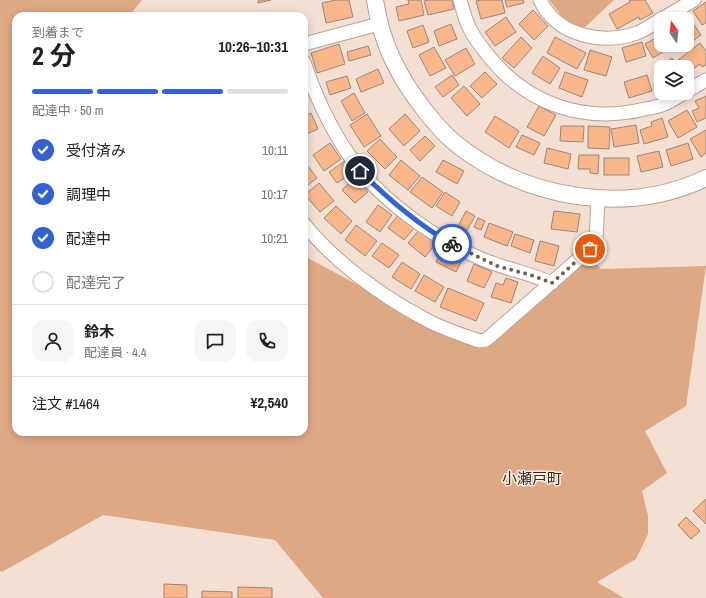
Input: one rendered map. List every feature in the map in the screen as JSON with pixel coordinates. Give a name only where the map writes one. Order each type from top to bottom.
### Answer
[{"type":"street","points":[[375,0],[379,24],[393,60],[408,89],[430,118],[454,142],[490,167],[522,182],[573,195],[598,198],[632,198],[657,194],[695,183],[706,178]]},
{"type":"street","points":[[460,0],[470,30],[495,64],[512,81],[534,96],[551,104],[579,112],[601,115],[631,112],[663,105],[672,100]]},
{"type":"street","points":[[540,0],[544,8],[558,24],[586,37],[604,39],[623,37],[638,32],[654,23]]},
{"type":"street","points":[[673,12],[694,0]]},
{"type":"street","points":[[308,43],[379,24]]},
{"type":"street","points":[[308,74],[320,106],[343,147],[360,171],[398,207],[417,222],[450,244],[497,266],[534,276],[552,283]]},
{"type":"street","points":[[694,87],[706,80]]},
{"type":"street","points":[[308,228],[330,252],[379,292],[424,319],[479,341],[486,340],[590,249],[596,240],[598,198]]},
{"type":"shaded area","points":[[0,0],[142,0],[132,12],[12,12],[12,436],[308,436],[308,258],[470,345],[587,253],[601,269],[706,266],[686,406],[645,431],[667,473],[642,491],[648,516],[648,534],[636,559],[597,582],[624,598],[323,598],[275,540],[103,515],[2,572],[0,571]]},
{"type":"shaded area","points":[[549,0],[614,0],[583,29],[564,19]]},
{"type":"building","points":[[258,0],[271,0],[258,3]]},
{"type":"building","points":[[336,0],[349,0],[353,17],[326,23],[322,3]]},
{"type":"building","points":[[408,0],[421,0],[424,15],[399,21],[396,7],[409,4]]},
{"type":"building","points":[[452,0],[454,9],[428,15],[424,1]]},
{"type":"building","points":[[502,0],[505,13],[481,19],[476,1]]},
{"type":"building","points":[[505,0],[523,0],[524,3],[507,7]]},
{"type":"building","points":[[629,0],[645,0],[653,13],[640,20],[639,17],[617,29],[609,14],[630,2]]},
{"type":"building","points":[[706,2],[706,23],[702,25],[693,11]]},
{"type":"building","points":[[533,10],[548,26],[534,40],[519,24]]},
{"type":"building","points":[[506,17],[516,32],[495,46],[485,32]]},
{"type":"building","points":[[451,24],[457,39],[439,46],[434,31]]},
{"type":"building","points":[[423,25],[429,42],[413,48],[407,31]]},
{"type":"building","points":[[694,25],[701,35],[694,40]]},
{"type":"building","points":[[521,37],[532,48],[514,68],[502,58]]},
{"type":"building","points":[[555,37],[586,53],[577,69],[547,53]]},
{"type":"building","points":[[654,39],[654,52],[663,52],[653,58],[645,44]]},
{"type":"building","points":[[642,42],[646,56],[626,62],[622,48]]},
{"type":"building","points":[[700,43],[706,51],[706,65],[702,67],[700,64],[694,68],[694,60],[678,60],[688,52],[694,52],[694,48]]},
{"type":"building","points":[[339,44],[345,64],[317,73],[311,53]]},
{"type":"building","points":[[368,46],[371,55],[349,61],[347,52]]},
{"type":"building","points":[[434,47],[446,68],[430,76],[419,55]]},
{"type":"building","points":[[466,48],[475,64],[455,76],[445,60]]},
{"type":"building","points":[[590,50],[612,57],[606,76],[584,70]]},
{"type":"building","points":[[543,56],[560,68],[550,84],[532,73]]},
{"type":"building","points":[[378,69],[384,83],[361,92],[356,79]]},
{"type":"building","points":[[485,72],[497,84],[482,98],[470,86]]},
{"type":"building","points":[[565,72],[588,80],[582,97],[559,88]]},
{"type":"building","points":[[452,75],[459,85],[443,97],[435,87]]},
{"type":"building","points":[[647,75],[652,91],[629,98],[624,82]]},
{"type":"building","points":[[347,76],[351,88],[330,95],[326,82]]},
{"type":"building","points":[[464,86],[480,104],[467,116],[451,98]]},
{"type":"building","points":[[354,93],[365,113],[352,121],[341,101]]},
{"type":"building","points":[[706,96],[706,118],[697,122],[692,111],[699,108],[695,101]]},
{"type":"building","points":[[539,106],[556,115],[544,136],[527,127]]},
{"type":"building","points":[[687,110],[697,127],[678,138],[668,121]]},
{"type":"building","points":[[311,113],[318,129],[308,133],[308,114]]},
{"type":"building","points":[[367,114],[381,136],[364,147],[350,125]]},
{"type":"building","points":[[405,114],[420,131],[404,146],[389,129]]},
{"type":"building","points":[[495,116],[519,131],[509,148],[485,132]]},
{"type":"building","points":[[662,118],[668,137],[644,144],[640,130],[652,126],[651,122]]},
{"type":"building","points":[[636,125],[639,143],[614,147],[611,129]]},
{"type":"building","points":[[561,126],[584,126],[583,142],[560,141]]},
{"type":"building","points":[[588,126],[610,127],[609,149],[588,148]]},
{"type":"building","points":[[706,130],[706,153],[701,157],[690,139]]},
{"type":"building","points":[[522,135],[540,143],[534,155],[516,147]]},
{"type":"building","points":[[425,136],[435,146],[420,161],[410,150]]},
{"type":"building","points":[[380,139],[397,157],[385,169],[367,151]]},
{"type":"building","points":[[330,143],[341,159],[324,171],[313,155]]},
{"type":"building","points":[[688,143],[693,159],[671,166],[666,150]]},
{"type":"building","points":[[547,148],[571,154],[568,169],[544,163]]},
{"type":"building","points":[[659,151],[663,167],[641,172],[637,156]]},
{"type":"building","points":[[579,155],[599,155],[598,174],[590,173],[590,169],[578,169]]},
{"type":"building","points":[[604,158],[629,158],[629,175],[604,175]]},
{"type":"building","points":[[348,159],[356,170],[337,183],[329,172]]},
{"type":"building","points":[[401,160],[420,176],[408,190],[389,175]]},
{"type":"building","points":[[443,160],[464,171],[457,184],[436,172]]},
{"type":"building","points":[[308,166],[317,178],[308,185]]},
{"type":"building","points":[[422,177],[443,192],[432,208],[410,192]]},
{"type":"building","points":[[355,178],[368,192],[355,203],[342,190]]},
{"type":"building","points":[[319,183],[334,201],[320,212],[308,198],[308,192]]},
{"type":"building","points":[[445,192],[460,202],[452,216],[436,206]]},
{"type":"building","points":[[378,205],[392,215],[380,232],[366,222]]},
{"type":"building","points":[[336,206],[352,221],[341,234],[324,218]]},
{"type":"building","points":[[466,211],[475,216],[466,232],[457,228]]},
{"type":"building","points":[[554,211],[580,214],[577,232],[551,229]]},
{"type":"building","points":[[398,215],[414,228],[404,240],[388,228]]},
{"type":"building","points":[[478,218],[485,221],[481,230],[474,227]]},
{"type":"building","points":[[489,223],[513,232],[507,246],[484,237]]},
{"type":"building","points":[[356,225],[377,241],[365,256],[345,240]]},
{"type":"building","points":[[420,229],[437,242],[425,257],[408,243]]},
{"type":"building","points":[[515,234],[534,240],[530,253],[511,246]]},
{"type":"building","points":[[540,241],[559,246],[554,266],[535,261]]},
{"type":"building","points":[[382,243],[399,255],[389,268],[372,256]]},
{"type":"building","points":[[442,249],[462,260],[456,272],[436,262]]},
{"type":"building","points":[[402,262],[420,274],[411,289],[392,277]]},
{"type":"building","points":[[474,264],[492,272],[484,288],[467,281]]},
{"type":"building","points":[[424,275],[444,287],[435,302],[415,291]]},
{"type":"building","points":[[506,278],[518,282],[511,303],[491,297],[496,283],[503,285]]},
{"type":"building","points":[[448,288],[484,303],[476,321],[440,307]]},
{"type":"building","points":[[706,499],[706,524],[693,511]]},
{"type":"building","points":[[686,517],[700,531],[691,539],[678,525]]},
{"type":"building","points":[[164,584],[187,585],[187,598],[164,598]]},
{"type":"building","points":[[238,587],[272,588],[272,598],[238,598]]},
{"type":"building","points":[[202,591],[232,592],[232,598],[202,598]]},
{"type":"way so far","points":[[452,244],[497,266],[534,276],[552,283],[590,249]]},
{"type":"district","name":"小瀬戸町","points":[[532,479]]},
{"type":"route","points":[[360,171],[398,207],[417,222],[452,244]]}]
